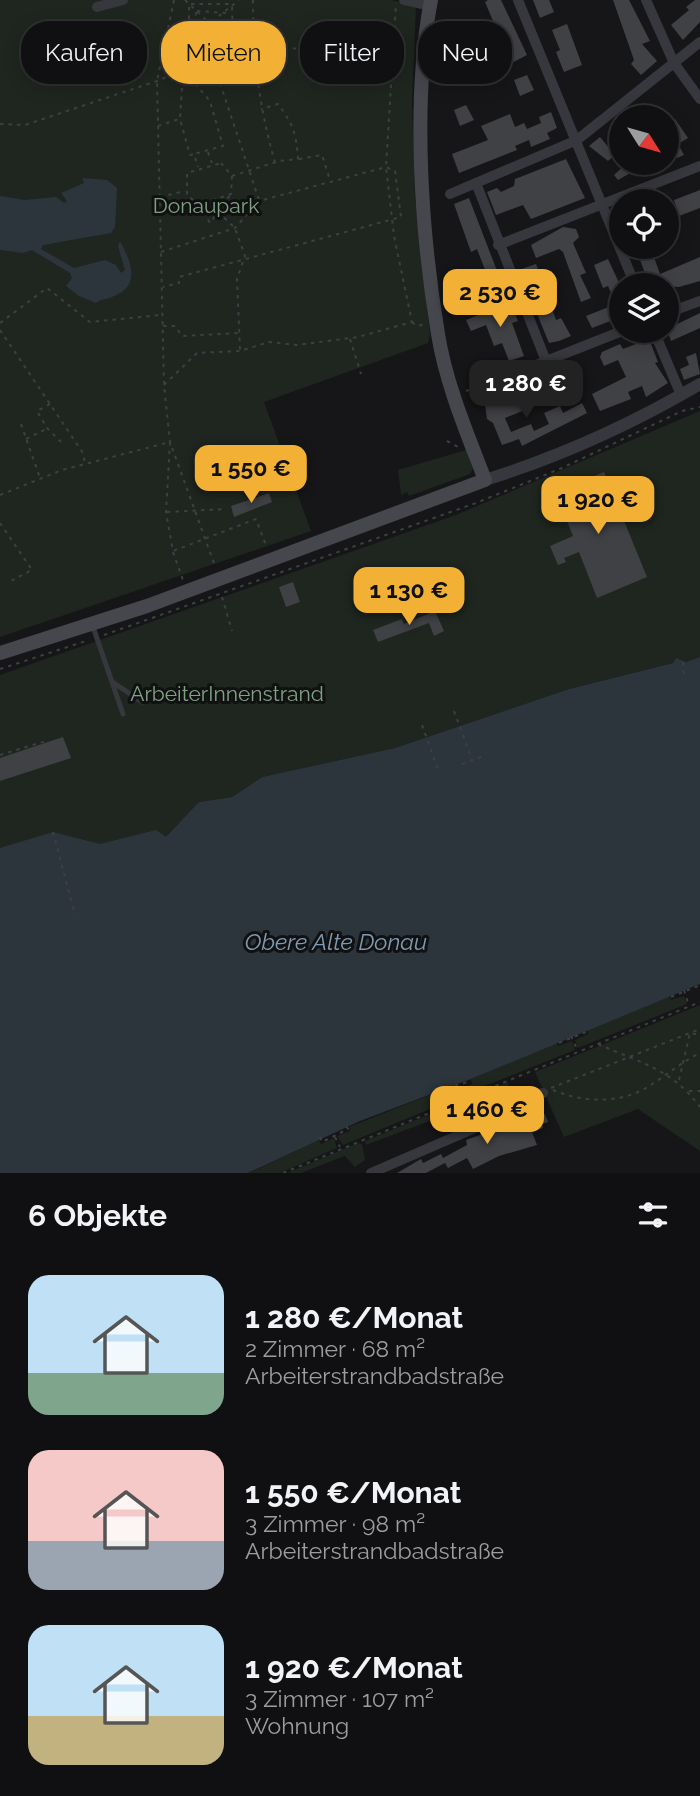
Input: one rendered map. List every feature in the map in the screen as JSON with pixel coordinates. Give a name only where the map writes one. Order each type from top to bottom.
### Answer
[{"type":"main road","points":[[0,653],[95,631],[187,592],[485,480],[454,395],[438,335],[424,198],[421,108],[430,3]]},
{"type":"street","points":[[97,7],[122,0]]},
{"type":"street","points":[[404,0],[430,3]]},
{"type":"street","points":[[518,0],[630,273]]},
{"type":"street","points":[[646,0],[674,63],[700,99]]},
{"type":"street","points":[[450,194],[576,140],[700,42]]},
{"type":"street","points":[[498,245],[700,166]]},
{"type":"street","points":[[476,183],[498,245],[546,361]]},
{"type":"street","points":[[679,309],[700,301]]},
{"type":"street","points":[[498,380],[609,336]]},
{"type":"street","points":[[659,343],[681,395]]},
{"type":"street","points":[[485,480],[538,463],[700,384]]},
{"type":"street","points":[[371,1173],[475,1128],[487,1116],[546,1091]]},
{"type":"lane","points":[[95,631],[123,714]]},
{"type":"lane","points":[[112,681],[142,702]]},
{"type":"path","points":[[174,0],[157,81],[157,126],[164,386],[170,442],[166,512],[173,551],[187,592]]},
{"type":"path","points":[[185,0],[205,19],[214,20],[239,0]]},
{"type":"path","points":[[253,0],[253,21]]},
{"type":"path","points":[[394,21],[396,0]]},
{"type":"path","points":[[190,5],[232,6]]},
{"type":"path","points":[[190,5],[190,21]]},
{"type":"path","points":[[232,6],[232,21]]},
{"type":"path","points":[[197,11],[223,12]]},
{"type":"path","points":[[197,11],[197,21]]},
{"type":"path","points":[[223,12],[223,21]]},
{"type":"path","points":[[0,124],[25,125],[161,79]]},
{"type":"path","points":[[183,84],[180,119],[190,155],[223,146],[211,102],[196,84]]},
{"type":"path","points":[[221,84],[259,201]]},
{"type":"path","points":[[257,84],[260,109],[275,163]]},
{"type":"path","points":[[164,386],[197,353],[240,351],[269,342],[297,345],[350,338],[410,324],[414,319],[392,218],[386,167],[390,84]]},
{"type":"path","points":[[260,109],[278,104],[295,129],[298,159]]},
{"type":"path","points":[[157,126],[180,119]]},
{"type":"path","points":[[208,151],[212,164]]},
{"type":"path","points":[[194,154],[198,168]]},
{"type":"path","points":[[232,176],[275,163],[322,155],[330,180]]},
{"type":"path","points":[[221,163],[232,176],[231,194],[210,223],[186,191],[187,173],[212,164],[221,163]]},
{"type":"path","points":[[160,252],[235,228],[259,201],[386,167],[395,171],[401,217],[179,277],[179,282],[161,287]]},
{"type":"path","points":[[159,197],[186,191]]},
{"type":"path","points":[[198,205],[231,194]]},
{"type":"path","points":[[218,212],[235,228],[244,259],[237,279],[240,351]]},
{"type":"path","points":[[0,323],[47,288],[90,322],[162,315]]},
{"type":"path","points":[[162,326],[175,326],[182,336],[239,333]]},
{"type":"path","points":[[0,330],[83,453],[85,465]]},
{"type":"path","points":[[350,338],[361,374]]},
{"type":"path","points":[[454,395],[498,380]]},
{"type":"path","points":[[51,403],[37,411],[47,428],[61,442]]},
{"type":"path","points":[[0,669],[95,631],[475,503],[562,468],[682,411],[700,407]]},
{"type":"path","points":[[20,424],[41,479]]},
{"type":"path","points":[[26,439],[47,428]]},
{"type":"path","points":[[0,495],[85,465],[170,442]]},
{"type":"path","points":[[170,442],[216,567]]},
{"type":"path","points":[[166,512],[226,509]]},
{"type":"path","points":[[173,551],[256,519],[267,549]]},
{"type":"path","points":[[0,523],[32,570],[7,583]]},
{"type":"path","points":[[222,597],[232,631]]},
{"type":"path","points":[[683,662],[684,677]]},
{"type":"path","points":[[454,711],[472,760]]},
{"type":"path","points":[[422,725],[439,772]]},
{"type":"path","points":[[0,755],[46,741]]},
{"type":"path","points":[[462,764],[483,755]]},
{"type":"path","points":[[53,832],[75,915]]},
{"type":"path","points":[[671,997],[698,986]]},
{"type":"path","points":[[684,991],[690,1006]]},
{"type":"path","points":[[284,1173],[700,1002]]},
{"type":"path","points":[[546,1091],[626,1056],[700,1029]]},
{"type":"path","points":[[559,1043],[586,1032]]},
{"type":"path","points":[[690,1033],[700,1035]]},
{"type":"path","points":[[678,1081],[690,1033]]},
{"type":"path","points":[[572,1037],[578,1052]]},
{"type":"path","points":[[597,1043],[678,1081],[700,1107]]},
{"type":"path","points":[[546,1091],[573,1098],[617,1099],[644,1089],[682,1062],[700,1053]]},
{"type":"path","points":[[439,1092],[470,1081]]},
{"type":"path","points":[[457,1085],[462,1098]]},
{"type":"path","points":[[688,1091],[700,1091]]},
{"type":"path","points":[[320,1138],[322,1142],[348,1129],[346,1126]]},
{"type":"path","points":[[334,1136],[341,1148]]},
{"type":"green space","name":"Donaupark","points":[[0,0],[390,0],[416,5],[412,105],[415,198],[430,334],[428,343],[264,402],[311,531],[0,637]]},
{"type":"green space","name":"ArbeiterInnenstrand","points":[[700,411],[700,657],[686,662],[676,659],[673,663],[569,689],[395,748],[262,777],[232,797],[199,802],[0,1067],[0,675],[456,515]]},
{"type":"green space","points":[[466,450],[473,469],[470,474],[409,496],[407,492],[401,495],[398,470]]},
{"type":"green space","points":[[669,996],[671,1000],[684,996],[687,1004],[578,1048],[575,1040],[588,1034],[587,1030]]},
{"type":"green space","points":[[700,1005],[700,1151],[638,1109],[564,1137],[535,1072]]},
{"type":"green space","points":[[572,1041],[575,1050],[462,1095],[460,1089],[472,1084],[471,1079],[556,1042],[558,1046]]},
{"type":"green space","points":[[508,1082],[509,1091],[366,1145],[365,1141]]},
{"type":"green space","points":[[456,1090],[459,1097],[343,1145],[337,1136],[350,1131],[349,1127],[437,1092],[438,1096]]},
{"type":"green space","points":[[334,1138],[337,1148],[280,1173],[249,1173],[319,1140],[321,1144]]},
{"type":"green space","points":[[358,1143],[362,1144],[365,1160],[355,1167],[345,1156],[301,1173],[287,1173]]},
{"type":"water","points":[[82,178],[107,180],[117,188],[115,227],[111,233],[43,245],[41,249],[74,268],[105,260],[116,265],[121,273],[125,270],[118,246],[120,241],[128,257],[131,280],[121,292],[96,303],[79,296],[66,286],[72,278],[70,273],[32,250],[23,253],[0,250],[0,196],[25,200],[56,197],[64,203],[67,201],[61,193],[84,183]]},
{"type":"water","name":"Obere Alte Donau","points":[[700,657],[700,984],[471,1079],[360,1121],[248,1173],[0,1173],[0,848],[53,832],[100,844],[156,830],[166,837],[199,802],[232,797],[262,777],[395,748],[569,689],[673,663],[676,658],[686,662]]},
{"type":"building","points":[[501,0],[511,21],[493,21],[485,2]]},
{"type":"building","points":[[533,0],[549,0],[554,12],[540,18]]},
{"type":"building","points":[[613,0],[629,0],[650,41],[642,44],[657,61],[641,75],[631,64],[634,60]]},
{"type":"building","points":[[695,0],[700,0],[700,22],[683,40],[671,25],[689,10],[686,7]]},
{"type":"building","points":[[512,23],[527,55],[512,63],[512,50],[515,49],[512,49]]},
{"type":"building","points":[[567,24],[582,65],[564,72],[556,52],[560,50],[552,30]]},
{"type":"building","points":[[527,75],[534,90],[520,96],[514,80]]},
{"type":"building","points":[[466,105],[474,120],[460,126],[454,110]]},
{"type":"building","points":[[551,112],[557,128],[547,133],[550,139],[531,147],[529,140],[515,146],[517,150],[459,173],[452,154],[488,140],[481,126],[510,114],[515,127],[524,123],[527,129],[541,123],[539,117]]},
{"type":"building","points":[[679,125],[688,138],[679,143]]},
{"type":"building","points":[[600,137],[609,148],[609,160],[608,161],[589,146]]},
{"type":"building","points":[[566,159],[585,198],[531,219],[523,205],[496,215],[487,192],[497,188],[501,192],[514,186],[515,179]]},
{"type":"building","points":[[614,175],[627,175],[618,180]]},
{"type":"building","points":[[700,190],[700,208],[679,216],[679,198]]},
{"type":"building","points":[[469,198],[499,276],[489,280],[477,249],[471,252],[454,204]]},
{"type":"building","points":[[563,227],[576,229],[579,237],[573,243],[586,273],[580,275],[591,298],[581,302],[563,252],[559,249],[536,258],[531,245]]},
{"type":"building","points":[[700,257],[700,281],[679,287],[679,273],[662,273]]},
{"type":"building","points":[[608,259],[614,273],[609,273],[609,288],[608,286],[603,288],[594,265]]},
{"type":"building","points":[[640,259],[655,259],[660,273],[645,273]]},
{"type":"building","points":[[536,264],[556,320],[561,318],[571,336],[559,341],[549,343],[519,270]]},
{"type":"building","points":[[510,302],[518,321],[512,323],[524,356],[509,361],[502,343],[494,346],[486,325],[471,331],[466,320]]},
{"type":"building","points":[[609,307],[609,322],[592,328],[586,316]]},
{"type":"building","points":[[700,313],[700,328],[679,337],[679,323]]},
{"type":"building","points":[[651,343],[658,362],[655,363],[668,383],[646,397],[642,386],[628,392],[631,399],[600,411],[592,394],[626,377],[618,360],[604,366],[600,357],[602,352],[620,344],[623,349],[636,344]]},
{"type":"building","points":[[696,353],[700,374],[684,380],[680,369],[689,365],[686,357]]},
{"type":"building","points":[[520,393],[525,410],[505,418],[511,432],[531,424],[534,431],[549,424],[544,413],[560,406],[563,413],[582,403],[587,413],[522,446],[519,439],[502,445],[493,423],[487,419],[485,405]]},
{"type":"building","points":[[604,472],[647,577],[597,598],[579,552],[564,558],[566,562],[558,565],[550,546],[573,536],[555,492]]},
{"type":"building","points":[[269,493],[272,502],[234,517],[231,506]]},
{"type":"building","points":[[293,582],[300,602],[286,607],[279,587]]},
{"type":"building","points":[[435,611],[444,631],[434,636],[429,623],[378,642],[373,630],[402,619],[404,624]]},
{"type":"building","points":[[63,737],[71,758],[0,781],[0,758]]},
{"type":"building","points":[[537,1114],[539,1117],[545,1114],[548,1122],[542,1124],[543,1128],[532,1132],[537,1145],[499,1156],[473,1169],[467,1158],[448,1168],[445,1163],[426,1173],[397,1173],[421,1159],[423,1163],[441,1154],[443,1158],[467,1145],[466,1140]]}]
